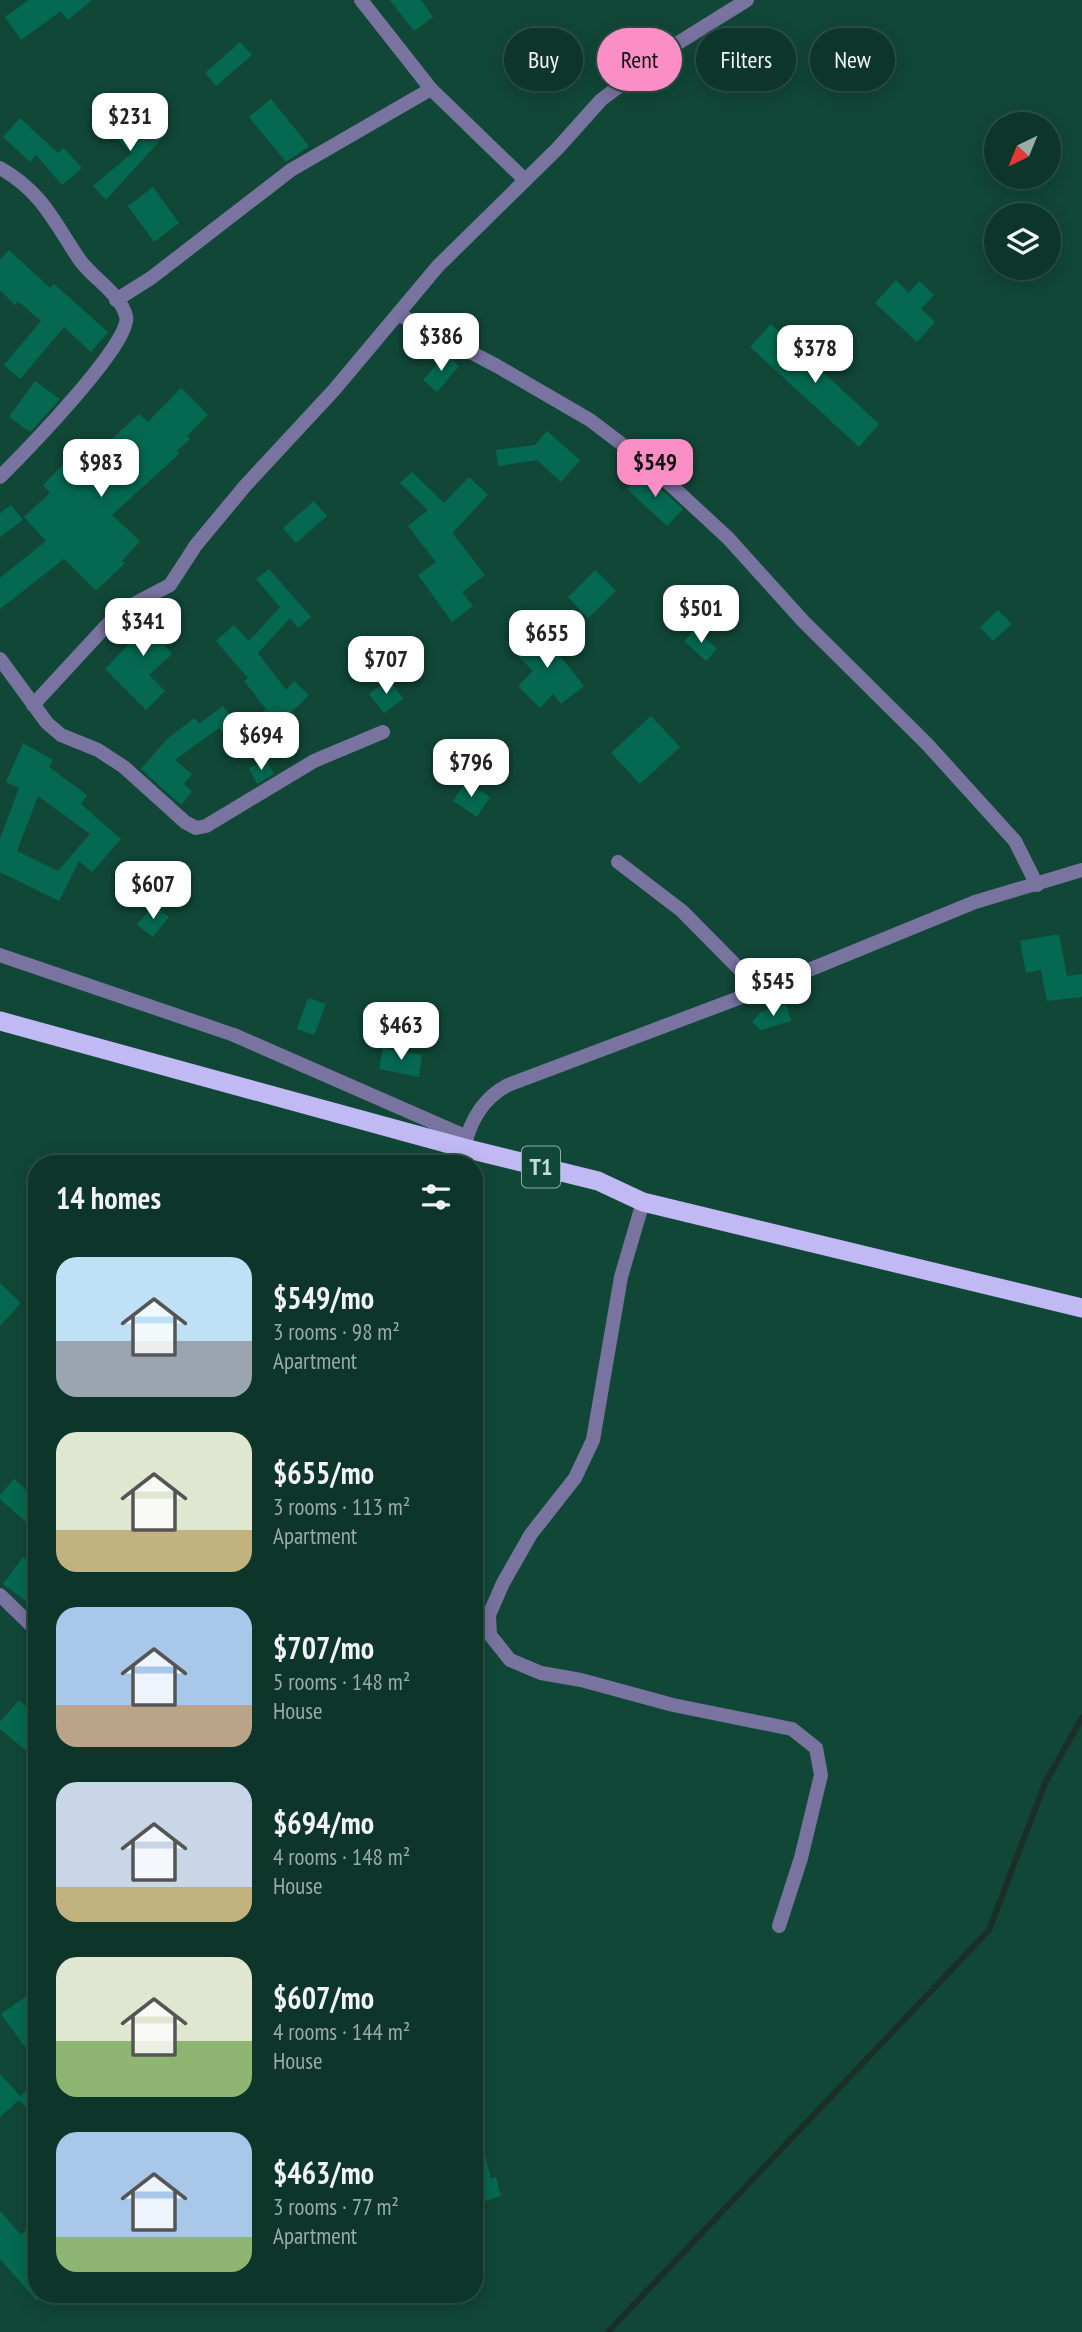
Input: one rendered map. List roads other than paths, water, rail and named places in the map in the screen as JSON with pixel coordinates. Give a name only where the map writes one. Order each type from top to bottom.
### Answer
[{"type":"highway","name":"T1","points":[[0,1021],[466,1142],[597,1181],[643,1202],[1082,1308]]},
{"type":"street","points":[[361,0],[431,89],[524,179]]},
{"type":"street","points":[[33,705],[118,612],[170,585],[196,545],[245,486],[438,266],[557,149],[601,100],[625,80],[747,0]]},
{"type":"street","points":[[116,300],[151,278],[291,170],[431,89]]},
{"type":"street","points":[[0,168],[31,188],[83,264],[126,314],[124,335],[37,441],[0,477]]},
{"type":"street","points":[[398,314],[497,366],[590,420],[648,464],[728,538],[803,621],[927,744],[1015,841],[1037,885]]},
{"type":"street","points":[[0,659],[33,705],[61,735],[98,750],[124,767],[185,822],[196,828],[206,826],[314,761],[383,732]]},
{"type":"street","points":[[618,862],[682,911],[760,990]]},
{"type":"street","points":[[0,955],[234,1035],[466,1142],[481,1107],[497,1091],[760,990],[975,902],[1082,870]]},
{"type":"street","points":[[643,1202],[621,1277],[593,1440],[575,1478],[531,1534],[503,1583],[489,1615],[490,1635],[510,1660],[541,1673],[581,1680],[673,1705],[792,1729],[816,1748],[821,1775],[801,1858],[779,1926]]},
{"type":"street","points":[[0,1595],[28,1622]]},
{"type":"waterway","points":[[608,2332],[989,1930],[1045,1783],[1082,1718]]}]
